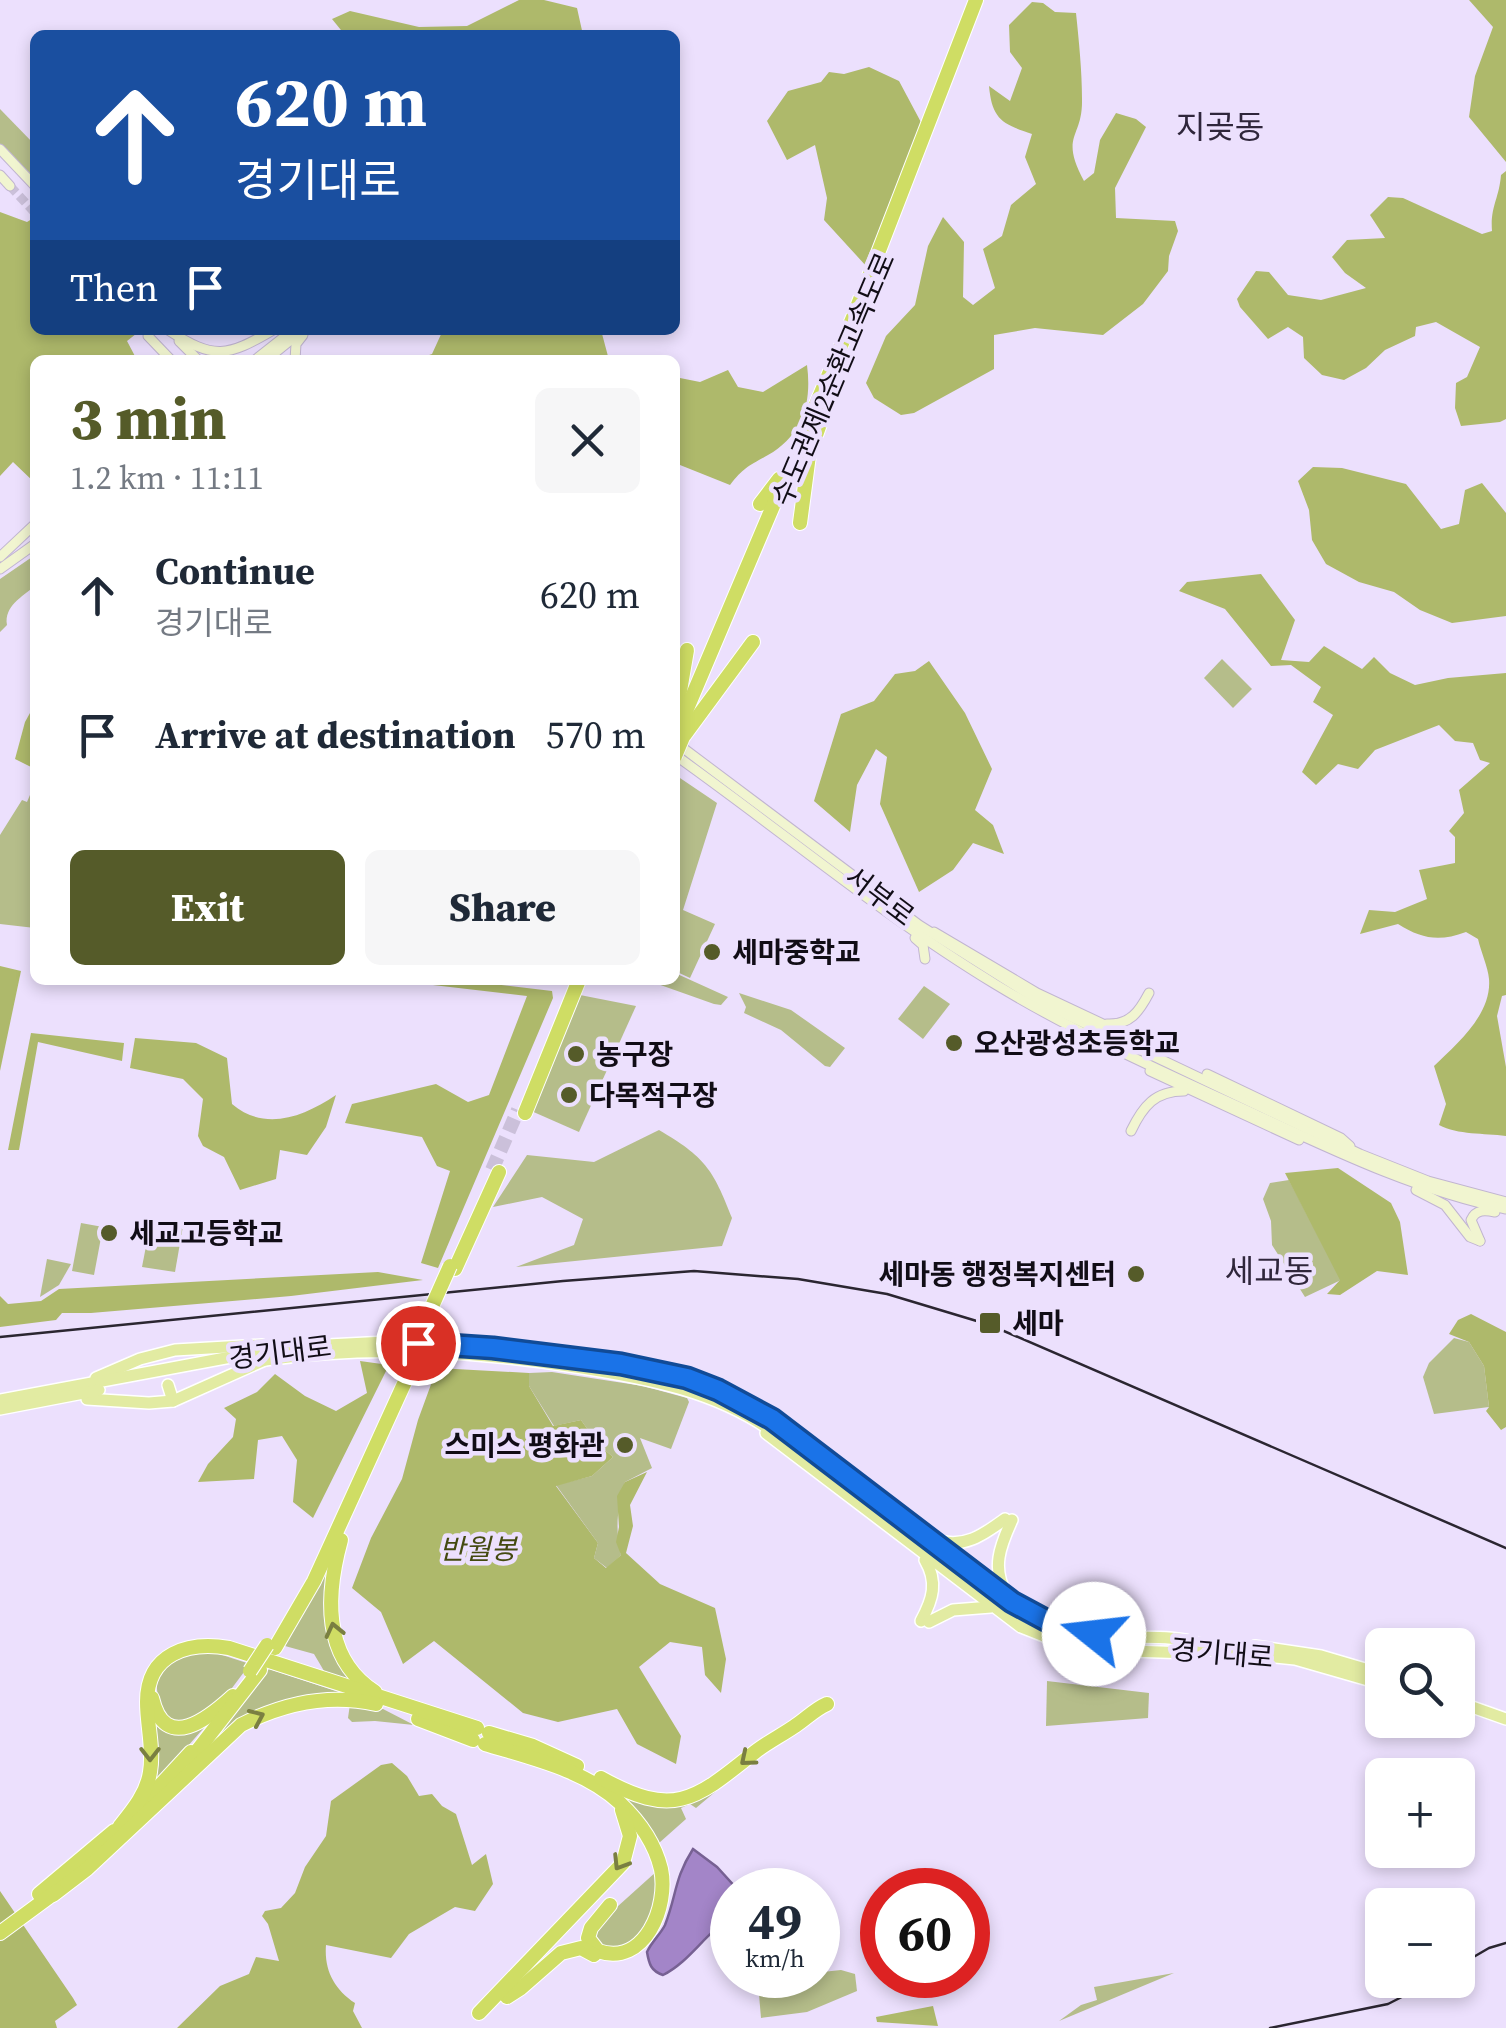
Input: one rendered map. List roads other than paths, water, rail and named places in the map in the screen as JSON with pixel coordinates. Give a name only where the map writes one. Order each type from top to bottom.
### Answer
[{"type":"highway","name":"수도권제2순환고속도로","points":[[680,727],[837,365],[980,0]]},
{"type":"highway","points":[[760,504],[786,468],[837,365]]},
{"type":"highway","points":[[800,522],[809,455],[837,365]]},
{"type":"highway","points":[[680,730],[752,642]]},
{"type":"highway","points":[[680,706],[686,650]]},
{"type":"highway","points":[[569,985],[522,1111],[577,985]]},
{"type":"highway","points":[[392,1704],[370,1690],[347,1666],[330,1610],[333,1574],[340,1543],[380,1438],[495,1171]]},
{"type":"highway","points":[[271,1646],[312,1570],[410,1364]]},
{"type":"highway","points":[[43,1898],[135,1819],[188,1762],[314,1581],[380,1438]]},
{"type":"highway","points":[[120,1826],[150,1778],[148,1686],[155,1668],[177,1650],[207,1644],[230,1648],[481,1736],[545,1751],[610,1788],[632,1810],[655,1846],[666,1895],[662,1918],[638,1950],[622,1958],[606,1959],[581,1948],[569,1948],[506,1997]]},
{"type":"highway","points":[[233,1696],[209,1718],[184,1728],[171,1725],[158,1714],[152,1692],[158,1674],[171,1658],[207,1648],[392,1704]]},
{"type":"highway","points":[[43,1898],[176,1770],[255,1670]]},
{"type":"highway","points":[[0,1932],[7,1921],[87,1869],[241,1725],[271,1711],[315,1700],[392,1704]]},
{"type":"highway","points":[[589,1777],[649,1800],[690,1797],[716,1784],[764,1745],[827,1704]]},
{"type":"highway","points":[[478,2013],[625,1859],[630,1836],[625,1817],[589,1777]]},
{"type":"highway","points":[[610,1904],[590,1928],[588,1938],[598,1951],[617,1954],[636,1945],[651,1928],[660,1909],[664,1876]]},
{"type":"main road","points":[[0,149],[30,181]]},
{"type":"main road","points":[[0,175],[10,186]]},
{"type":"main road","points":[[173,335],[193,355]]},
{"type":"main road","points":[[176,335],[204,352],[220,354],[234,352],[264,335]]},
{"type":"main road","points":[[270,355],[288,335]]},
{"type":"main road","points":[[264,355],[297,335]]},
{"type":"main road","points":[[148,336],[164,355]]},
{"type":"main road","points":[[278,346],[287,355]]},
{"type":"main road","points":[[0,559],[30,529]]},
{"type":"main road","points":[[0,559],[30,537]]},
{"type":"main road","points":[[0,569],[30,548]]},
{"type":"main road","name":"서부로","points":[[680,736],[919,926],[946,936],[1096,1031]]},
{"type":"main road","name":"서부로","points":[[680,761],[996,985],[1096,1031]]},
{"type":"main road","points":[[880,906],[923,946],[924,959]]},
{"type":"main road","points":[[913,936],[943,956]]},
{"type":"main road","points":[[1096,1031],[1127,1021],[1142,1007],[1149,993]]},
{"type":"main road","points":[[1096,1031],[1138,1042]]},
{"type":"main road","points":[[1096,1031],[1287,1136],[1360,1158],[1437,1199],[1470,1237],[1480,1241],[1471,1220],[1474,1214],[1480,1210],[1506,1209]]},
{"type":"main road","points":[[1142,1068],[1190,1084],[1443,1193],[1506,1209]]},
{"type":"main road","points":[[1208,1074],[1341,1138],[1360,1158]]},
{"type":"main road","points":[[1131,1131],[1146,1105],[1158,1095],[1190,1084]]},
{"type":"main road","name":"경기대로","points":[[0,1409],[247,1354],[311,1346],[450,1344],[628,1366],[687,1378],[718,1390],[929,1549]]},
{"type":"main road","points":[[62,1394],[162,1358],[210,1346],[311,1346]]},
{"type":"main road","name":"경기대로","points":[[0,1400],[62,1394],[267,1359],[441,1351],[634,1376],[714,1399],[763,1422]]},
{"type":"main road","points":[[62,1394],[173,1401],[267,1359]]},
{"type":"main road","points":[[168,1385],[173,1401]]},
{"type":"main road","points":[[763,1422],[820,1454],[912,1527],[939,1542],[954,1544],[985,1534],[1008,1520],[998,1557],[1004,1607]]},
{"type":"main road","points":[[763,1422],[926,1561],[934,1582],[925,1621],[953,1610],[1004,1607]]},
{"type":"main road","points":[[912,1527],[929,1549],[1004,1607],[1080,1631],[1197,1647]]},
{"type":"main road","points":[[908,1542],[929,1549]]},
{"type":"main road","name":"경기대로","points":[[1197,1647],[1298,1652],[1365,1670]]},
{"type":"main road","name":"경기대로","points":[[1197,1647],[1295,1659],[1365,1678]]},
{"type":"main road","points":[[1340,1685],[1349,1676],[1360,1676]]},
{"type":"main road","points":[[1475,1708],[1506,1720]]},
{"type":"main road","points":[[1475,1716],[1506,1728]]},
{"type":"tunnel","points":[[10,186],[30,208]]},
{"type":"tunnel","points":[[492,1170],[518,1110]]},
{"type":"tunnel","points":[[936,1552],[1008,1607]]},
{"type":"railway","points":[[0,1337],[694,1271],[798,1279],[887,1294],[990,1325],[1506,1548]]},
{"type":"railway","points":[[1475,1956],[1506,1943]]},
{"type":"railway","points":[[1270,2028],[1388,2004],[1400,1998]]},
{"type":"place","name":"세마중학교","points":[[712,952]]},
{"type":"place","name":"오산광성초등학교","points":[[954,1043]]},
{"type":"place","name":"농구장","points":[[576,1054]]},
{"type":"place","name":"다목적구장","points":[[569,1095]]},
{"type":"place","name":"세교고등학교","points":[[109,1233]]},
{"type":"place","name":"세마동 행정복지센터","points":[[1136,1274]]},
{"type":"place","name":"세마","points":[[990,1323]]},
{"type":"place","name":"스미스 평화관","points":[[625,1445]]},
{"type":"district","name":"지곶동","points":[[1220,127]]},
{"type":"district","name":"세교동","points":[[1269,1271]]},
{"type":"park label","name":"반월봉","points":[[478,1549]]}]
